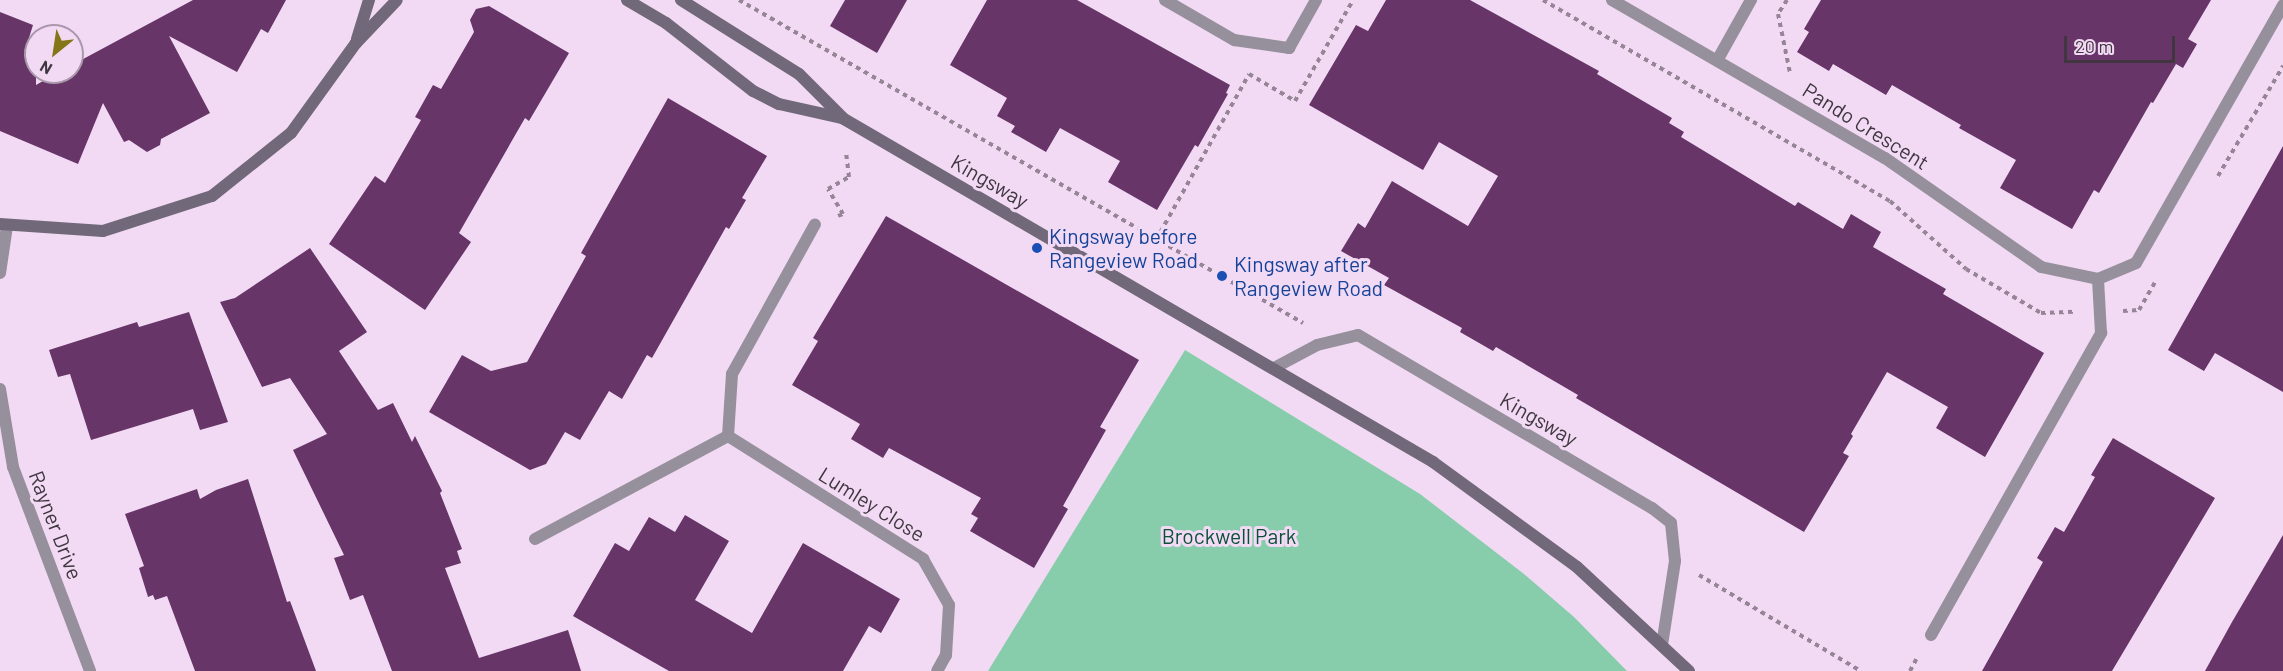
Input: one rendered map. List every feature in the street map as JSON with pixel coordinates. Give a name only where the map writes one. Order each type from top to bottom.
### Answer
[{"type":"main road","points":[[356,43],[369,0]]},
{"type":"main road","points":[[3,225],[103,231],[212,196],[291,133],[356,43],[397,0]]},
{"type":"main road","name":"Kingsway","points":[[627,0],[666,23],[753,91],[778,104],[844,119]]},
{"type":"main road","name":"Kingsway","points":[[681,0],[799,74],[844,119],[1433,462],[1577,567],[1689,671]]},
{"type":"street","points":[[1165,0],[1234,40],[1289,48],[1316,0]]},
{"type":"street","name":"Pando Crescent","points":[[1612,0],[1718,59],[1885,158],[2041,267],[2098,279]]},
{"type":"street","points":[[1718,59],[1751,0]]},
{"type":"street","points":[[1931,635],[2101,333],[2098,279],[2136,263],[2283,5]]},
{"type":"street","points":[[535,539],[728,436],[732,374],[815,224]]},
{"type":"street","points":[[0,273],[3,225]]},
{"type":"street","name":"Kingsway","points":[[1274,368],[1317,345],[1358,335],[1652,508],[1671,523],[1676,561],[1662,645]]},
{"type":"street","name":"Rayner Drive","points":[[0,389],[13,467],[90,671]]},
{"type":"street","name":"Lumley Close","points":[[728,436],[923,559],[949,605],[946,655],[937,671]]},
{"type":"path","points":[[739,0],[1302,322],[1317,345]]},
{"type":"path","points":[[1156,240],[1249,74],[1295,101],[1353,0]]},
{"type":"path","points":[[1759,126],[1792,72],[1779,14],[1787,0]]},
{"type":"path","points":[[815,224],[843,214],[828,189],[849,177],[846,152]]},
{"type":"path","points":[[1676,561],[1860,671]]},
{"type":"green space","name":"Brockwell Park","points":[[1185,350],[1420,494],[1524,574],[1574,617],[1627,671],[988,671]]},
{"type":"building","points":[[193,0],[286,0],[268,33],[261,29],[237,72],[169,36],[210,113],[161,139],[160,145],[147,152],[129,140],[124,142],[103,103],[78,164],[0,131],[0,12],[30,24],[24,24],[24,84],[84,84],[84,59]]},
{"type":"building","points":[[845,0],[907,0],[877,53],[830,26]]},
{"type":"building","points":[[987,0],[1077,0],[1230,85],[1226,93],[1228,94],[1198,147],[1195,145],[1157,210],[1108,182],[1120,161],[1060,128],[1046,152],[1011,132],[1015,126],[997,116],[1007,98],[950,65]]},
{"type":"building","points":[[1386,0],[1470,0],[1599,71],[1597,74],[1672,118],[1669,123],[1684,132],[1681,137],[1795,206],[1798,202],[1843,229],[1851,214],[1881,232],[1873,247],[1946,289],[1943,294],[2044,353],[1985,457],[1936,428],[1948,407],[1887,372],[1851,434],[1853,436],[1843,453],[1849,456],[1804,532],[1576,398],[1578,395],[1496,347],[1493,351],[1460,332],[1462,328],[1384,285],[1389,278],[1341,251],[1358,223],[1365,228],[1392,181],[1468,226],[1498,176],[1439,142],[1423,170],[1309,105],[1356,25],[1368,31]]},
{"type":"building","points":[[1821,0],[2211,0],[2188,39],[2197,44],[2183,68],[2176,64],[2153,103],[2151,102],[2099,193],[2094,190],[2072,229],[2000,188],[2016,160],[1959,128],[1961,125],[1892,85],[1886,95],[1833,64],[1829,71],[1797,52],[1809,32],[1804,29]]},
{"type":"building","points":[[489,6],[569,53],[529,121],[525,118],[459,233],[471,242],[425,310],[329,244],[375,176],[385,183],[421,120],[415,117],[433,85],[441,89],[474,32],[470,20],[476,9]]},
{"type":"building","points":[[668,98],[767,156],[742,198],[746,200],[729,229],[726,227],[652,358],[647,355],[622,399],[609,391],[580,440],[565,432],[546,464],[530,470],[429,412],[462,355],[491,371],[527,362],[586,256],[581,253]]},
{"type":"building","points":[[2283,146],[2283,392],[2215,353],[2204,371],[2168,350]]},
{"type":"building","points":[[886,216],[1139,360],[1100,427],[1106,430],[1063,506],[1068,509],[1034,568],[970,531],[978,518],[971,514],[981,498],[889,448],[883,458],[851,439],[860,424],[792,385],[818,341],[813,338]]},
{"type":"building","points":[[310,248],[367,332],[339,351],[378,410],[393,403],[412,442],[415,436],[442,491],[440,493],[462,549],[457,551],[461,563],[445,568],[479,658],[568,630],[581,671],[392,671],[363,595],[350,600],[334,558],[344,555],[293,450],[327,434],[290,378],[262,387],[220,302],[235,298]]},
{"type":"building","points":[[189,312],[228,422],[200,430],[193,409],[91,440],[70,374],[58,377],[49,350],[137,322],[139,327]]},
{"type":"building","points":[[2113,438],[2215,498],[2112,671],[1982,671],[2043,562],[2037,558],[2055,527],[2064,532],[2095,477],[2091,475]]},
{"type":"building","points":[[248,479],[287,602],[290,601],[316,671],[195,671],[167,596],[155,600],[153,595],[148,597],[139,568],[144,566],[125,514],[197,489],[200,499],[216,490]]},
{"type":"building","points":[[685,515],[729,541],[695,600],[752,633],[803,543],[900,599],[881,633],[869,626],[843,671],[669,671],[573,616],[615,543],[629,551],[649,517],[675,532]]},
{"type":"building","points":[[2283,535],[2283,671],[2205,671],[2232,622]]},
{"type":"place","name":"Kingsway before Rangeview Road","points":[[1037,248]]},
{"type":"place","name":"Kingsway after Rangeview Road","points":[[1222,276]]}]
